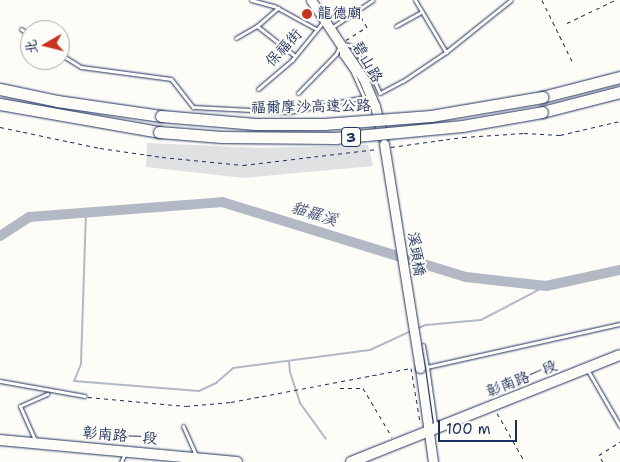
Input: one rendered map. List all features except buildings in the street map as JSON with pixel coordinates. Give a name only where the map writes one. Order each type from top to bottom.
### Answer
[{"type":"highway","name":"福爾摩沙高速公路","points":[[0,89],[57,102],[161,116],[256,124],[333,124],[431,116],[542,97],[620,77]]},
{"type":"highway","name":"福爾摩沙高速公路","points":[[0,104],[159,132],[222,137],[335,138],[462,126],[542,112],[620,92]]},
{"type":"main road","name":"碧山路","points":[[311,0],[363,78],[375,106],[384,144]]},
{"type":"main road","name":"溪頭橋","points":[[384,144],[423,368],[433,462]]},
{"type":"main road","name":"彰南路一段","points":[[351,462],[494,407],[620,355]]},
{"type":"main road","name":"彰南路一段","points":[[0,440],[36,443],[123,457],[237,462]]},
{"type":"lane","points":[[251,0],[278,8],[316,29]]},
{"type":"lane","points":[[331,28],[372,0]]},
{"type":"lane","points":[[415,0],[446,52]]},
{"type":"lane","points":[[341,44],[352,46],[380,93],[403,81],[446,52],[511,0]]},
{"type":"lane","points":[[236,38],[257,26],[278,8]]},
{"type":"lane","points":[[396,26],[421,12]]},
{"type":"lane","name":"保福街","points":[[258,89],[295,56],[325,20]]},
{"type":"lane","points":[[257,26],[295,56]]},
{"type":"lane","points":[[298,94],[336,54],[341,44]]},
{"type":"lane","points":[[70,60],[81,67],[171,79],[193,107],[289,112],[364,97],[353,72],[341,55],[341,44]]},
{"type":"lane","points":[[423,345],[423,368],[620,324]]},
{"type":"lane","points":[[586,369],[620,426]]},
{"type":"lane","points":[[0,381],[85,396]]},
{"type":"lane","points":[[36,443],[20,406],[47,394]]},
{"type":"lane","points":[[183,426],[202,460]]},
{"type":"path","points":[[542,0],[572,61]]},
{"type":"path","points":[[566,23],[615,0]]},
{"type":"path","points":[[341,44],[367,27],[357,11]]},
{"type":"path","points":[[85,396],[186,406],[231,402],[411,368],[421,426],[430,431]]},
{"type":"path","points":[[340,388],[363,388],[396,444]]},
{"type":"path","points":[[494,407],[525,462]]},
{"type":"path","points":[[602,462],[599,455],[620,442]]},
{"type":"shaded area","points":[[147,143],[259,148],[368,145],[373,166],[244,178],[146,167]]},
{"type":"waterway","name":"貓羅溪","points":[[0,236],[29,217],[222,202],[466,277],[546,286],[620,270]]},
{"type":"waterway","points":[[86,212],[81,364],[74,381],[199,391],[216,383],[233,368],[370,350],[411,331]]},
{"type":"waterway","points":[[418,328],[426,325],[481,320],[546,286]]},
{"type":"waterway","points":[[289,361],[290,372],[300,403],[326,439]]},
{"type":"place","name":"龍德廟","points":[[307,14]]}]
